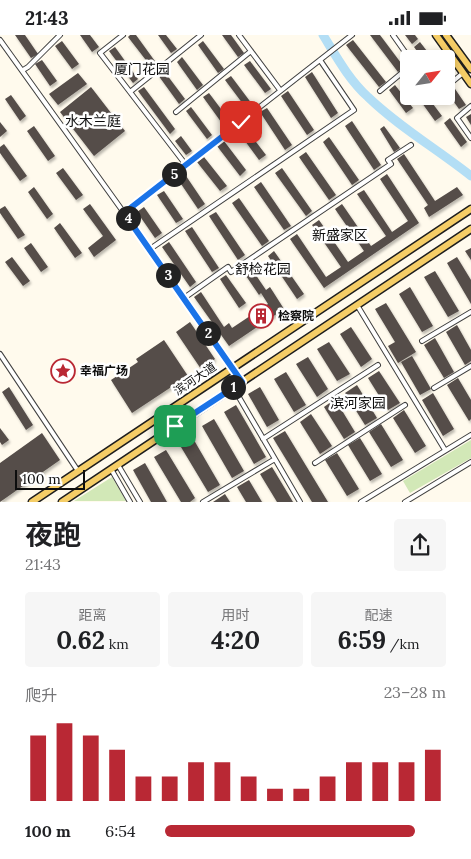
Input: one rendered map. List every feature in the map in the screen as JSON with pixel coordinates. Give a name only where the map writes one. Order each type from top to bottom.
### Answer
[{"type":"main road","points":[[436,35],[471,84]]},
{"type":"main road","points":[[446,35],[471,69]]},
{"type":"main road","name":"滨河大道","points":[[32,501],[471,209]]},
{"type":"main road","points":[[62,501],[471,229]]},
{"type":"street","points":[[23,70],[60,35]]},
{"type":"street","points":[[123,35],[100,53],[186,165]]},
{"type":"street","points":[[130,92],[201,35]]},
{"type":"street","points":[[239,35],[280,90]]},
{"type":"street","points":[[124,213],[352,35]]},
{"type":"street","points":[[393,35],[404,50]]},
{"type":"street","points":[[0,39],[150,249],[242,382]]},
{"type":"street","points":[[176,113],[251,51]]},
{"type":"street","points":[[150,249],[354,110],[320,60]]},
{"type":"street","points":[[455,80],[463,73]]},
{"type":"street","points":[[380,91],[400,74]]},
{"type":"street","points":[[471,106],[457,119],[471,138]]},
{"type":"street","points":[[184,298],[228,267],[231,272],[391,164],[388,160],[411,145]]},
{"type":"street","points":[[357,305],[445,450]]},
{"type":"street","points":[[422,341],[471,312]]},
{"type":"street","points":[[0,354],[78,471]]},
{"type":"street","points":[[263,439],[378,365]]},
{"type":"street","points":[[434,388],[471,366]]},
{"type":"street","points":[[232,387],[300,501]]},
{"type":"street","points":[[314,463],[404,405]]},
{"type":"street","points":[[361,501],[471,435]]},
{"type":"street","points":[[203,501],[275,459]]},
{"type":"street","points":[[405,501],[471,462]]},
{"type":"street","points":[[118,465],[140,501]]},
{"type":"street","points":[[111,469],[130,501]]},
{"type":"green space","points":[[471,440],[471,458],[410,493],[403,481]]},
{"type":"green space","points":[[112,477],[126,501],[74,501]]},
{"type":"building","points":[[15,35],[25,35],[38,54],[31,58]]},
{"type":"building","points":[[80,35],[90,35],[99,47],[92,52]]},
{"type":"building","points":[[136,35],[157,64],[152,68],[128,37]]},
{"type":"building","points":[[158,35],[166,35],[177,49],[171,53]]},
{"type":"building","points":[[222,35],[231,35],[244,53],[238,57]]},
{"type":"building","points":[[370,35],[380,35],[400,62],[400,70],[398,72]]},
{"type":"building","points":[[405,35],[415,35],[418,39],[412,44]]},
{"type":"building","points":[[353,40],[386,82],[379,87],[346,45]]},
{"type":"building","points":[[62,41],[79,64],[72,69],[55,46]]},
{"type":"building","points":[[203,41],[224,69],[218,73],[198,45]]},
{"type":"building","points":[[420,42],[426,50],[416,50],[414,47]]},
{"type":"building","points":[[115,47],[138,79],[133,83],[109,51]]},
{"type":"building","points":[[182,57],[203,85],[197,90],[177,62]]},
{"type":"building","points":[[42,60],[57,81],[50,86],[35,64]]},
{"type":"building","points":[[250,61],[271,89],[265,93],[244,65]]},
{"type":"building","points":[[164,71],[185,99],[179,104],[158,75]]},
{"type":"building","points":[[312,72],[338,113],[331,118],[305,77]]},
{"type":"building","points":[[78,73],[87,84],[58,105],[49,94]]},
{"type":"building","points":[[231,76],[252,104],[246,108],[225,80]]},
{"type":"building","points":[[395,85],[400,91],[400,105],[389,90]]},
{"type":"building","points":[[91,87],[125,131],[94,156],[60,112]]},
{"type":"building","points":[[144,87],[175,129],[170,134],[138,91]]},
{"type":"building","points":[[455,89],[466,105],[459,109],[455,103]]},
{"type":"building","points":[[288,91],[314,130],[307,135],[281,96]]},
{"type":"building","points":[[209,93],[230,121],[224,126],[203,97]]},
{"type":"building","points":[[11,95],[26,116],[20,121],[5,99]]},
{"type":"building","points":[[400,105],[411,105],[413,108],[406,113]]},
{"type":"building","points":[[423,105],[434,105],[442,116],[435,121]]},
{"type":"building","points":[[191,107],[212,135],[207,139],[186,111]]},
{"type":"building","points":[[267,108],[292,145],[285,150],[260,112]]},
{"type":"building","points":[[471,114],[471,125],[466,117]]},
{"type":"building","points":[[450,118],[467,142],[461,147],[444,123]]},
{"type":"building","points":[[352,121],[381,165],[374,170],[345,126]]},
{"type":"building","points":[[0,122],[7,131],[0,137]]},
{"type":"building","points":[[243,125],[266,155],[259,160],[237,130]]},
{"type":"building","points":[[34,126],[55,156],[48,161],[27,131]]},
{"type":"building","points":[[384,126],[400,148],[394,152],[380,129]]},
{"type":"building","points":[[181,136],[192,151],[186,155],[175,141]]},
{"type":"building","points":[[329,137],[359,180],[352,185],[323,142]]},
{"type":"building","points":[[224,141],[246,170],[240,176],[217,146]]},
{"type":"building","points":[[4,144],[27,176],[20,181],[0,153],[0,147]]},
{"type":"building","points":[[306,152],[336,195],[329,200],[299,157]]},
{"type":"building","points":[[404,154],[435,201],[457,187],[463,195],[429,217],[424,208],[428,205],[397,159]]},
{"type":"building","points":[[204,157],[227,186],[220,191],[197,162]]},
{"type":"building","points":[[63,168],[83,195],[76,200],[56,173]]},
{"type":"building","points":[[282,168],[312,211],[306,216],[275,173]]},
{"type":"building","points":[[184,173],[205,204],[198,209],[177,178]]},
{"type":"building","points":[[387,174],[419,223],[324,288],[290,239],[297,234],[326,277],[341,267],[312,225],[319,220],[348,262],[364,251],[335,209],[342,204],[371,246],[386,236],[357,194],[364,190],[392,232],[408,221],[380,179]]},
{"type":"building","points":[[261,182],[291,226],[284,230],[254,187]]},
{"type":"building","points":[[34,187],[53,214],[47,219],[28,192]]},
{"type":"building","points":[[164,191],[183,219],[176,223],[157,195]]},
{"type":"building","points":[[239,198],[269,241],[262,246],[232,203]]},
{"type":"building","points":[[90,204],[116,240],[94,257],[88,248],[103,236],[83,209]]},
{"type":"building","points":[[5,206],[25,235],[18,239],[0,213],[0,209]]},
{"type":"building","points":[[144,207],[162,233],[155,238],[137,212]]},
{"type":"building","points":[[216,212],[245,255],[238,260],[209,216]]},
{"type":"building","points":[[60,223],[82,253],[75,258],[54,228]]},
{"type":"building","points":[[192,227],[219,268],[212,272],[185,231]]},
{"type":"building","points":[[169,242],[196,282],[190,287],[162,247]]},
{"type":"building","points":[[31,243],[48,267],[41,272],[24,248]]},
{"type":"building","points":[[471,248],[471,260],[465,251]]},
{"type":"building","points":[[274,251],[304,294],[297,299],[268,256]]},
{"type":"building","points":[[12,257],[30,281],[23,286],[5,262]]},
{"type":"building","points":[[457,257],[471,280],[471,304],[447,263]]},
{"type":"building","name":"检察院","points":[[249,265],[266,290],[270,287],[284,309],[229,346],[194,297],[201,292],[224,327],[229,323],[232,328],[268,304],[261,293],[259,295],[242,270]]},
{"type":"building","points":[[435,271],[459,311],[448,317],[424,277]]},
{"type":"building","points":[[226,275],[246,303],[239,308],[220,279]]},
{"type":"building","points":[[410,287],[433,326],[422,332],[399,294]]},
{"type":"building","points":[[386,303],[416,352],[398,363],[388,346],[395,342],[375,309]]},
{"type":"building","points":[[190,322],[215,359],[201,369],[176,332]]},
{"type":"building","points":[[457,325],[471,350],[471,361],[465,365],[446,332]]},
{"type":"building","points":[[351,327],[372,359],[361,367],[340,334]]},
{"type":"building","points":[[435,338],[454,372],[444,378],[424,345]]},
{"type":"building","points":[[164,340],[188,376],[132,413],[111,380],[138,362],[136,359]]},
{"type":"building","points":[[329,342],[350,374],[337,381],[317,349]]},
{"type":"building","points":[[412,356],[431,389],[420,395],[401,362]]},
{"type":"building","points":[[308,357],[328,389],[317,397],[296,364]]},
{"type":"building","points":[[379,371],[400,403],[388,410],[368,378]]},
{"type":"building","points":[[286,372],[306,405],[294,412],[274,379]]},
{"type":"building","points":[[458,378],[471,400],[471,419],[469,421],[447,385]]},
{"type":"building","points":[[357,385],[377,418],[365,425],[345,393]]},
{"type":"building","points":[[9,387],[33,425],[26,430],[2,392]]},
{"type":"building","points":[[260,387],[279,420],[267,427],[248,394]]},
{"type":"building","points":[[433,393],[454,429],[443,436],[422,400]]},
{"type":"building","points":[[335,399],[355,432],[344,439],[324,407]]},
{"type":"building","points":[[236,405],[266,457],[254,464],[224,412]]},
{"type":"building","points":[[404,410],[426,446],[415,453],[393,418]]},
{"type":"building","points":[[311,414],[332,446],[320,454],[300,422]]},
{"type":"building","points":[[214,419],[244,471],[232,478],[202,426]]},
{"type":"building","points":[[381,424],[403,460],[391,467],[369,432]]},
{"type":"building","points":[[0,428],[9,440],[2,445],[0,442]]},
{"type":"building","points":[[285,431],[328,502],[312,502],[273,438]]},
{"type":"building","points":[[42,433],[60,460],[0,502],[0,463]]},
{"type":"building","points":[[191,435],[220,485],[208,492],[178,442]]},
{"type":"building","points":[[360,438],[382,474],[370,481],[348,445]]},
{"type":"building","points":[[166,450],[195,498],[190,502],[181,502],[154,457]]},
{"type":"building","points":[[337,453],[359,489],[347,496],[325,460]]},
{"type":"building","points":[[145,463],[167,502],[151,502],[133,470]]},
{"type":"building","points":[[272,467],[293,502],[277,502],[260,474]]},
{"type":"building","points":[[249,480],[262,502],[246,502],[237,487]]},
{"type":"building","points":[[225,494],[230,502],[213,502]]},
{"type":"waterway","points":[[323,35],[349,75],[368,97],[392,118],[471,176]]},
{"type":"place","name":"检察院","points":[[261,316]]},
{"type":"place","name":"幸福广场","points":[[63,371]]},
{"type":"district","name":"厦门花园","points":[[142,69]]},
{"type":"district","name":"水木兰庭","points":[[93,121]]},
{"type":"district","name":"新盛家区","points":[[340,235]]},
{"type":"district","name":"舒检花园","points":[[263,269]]},
{"type":"district","name":"滨河家园","points":[[358,403]]},
{"type":"route","points":[[175,426],[242,382],[124,213],[241,122]]}]
